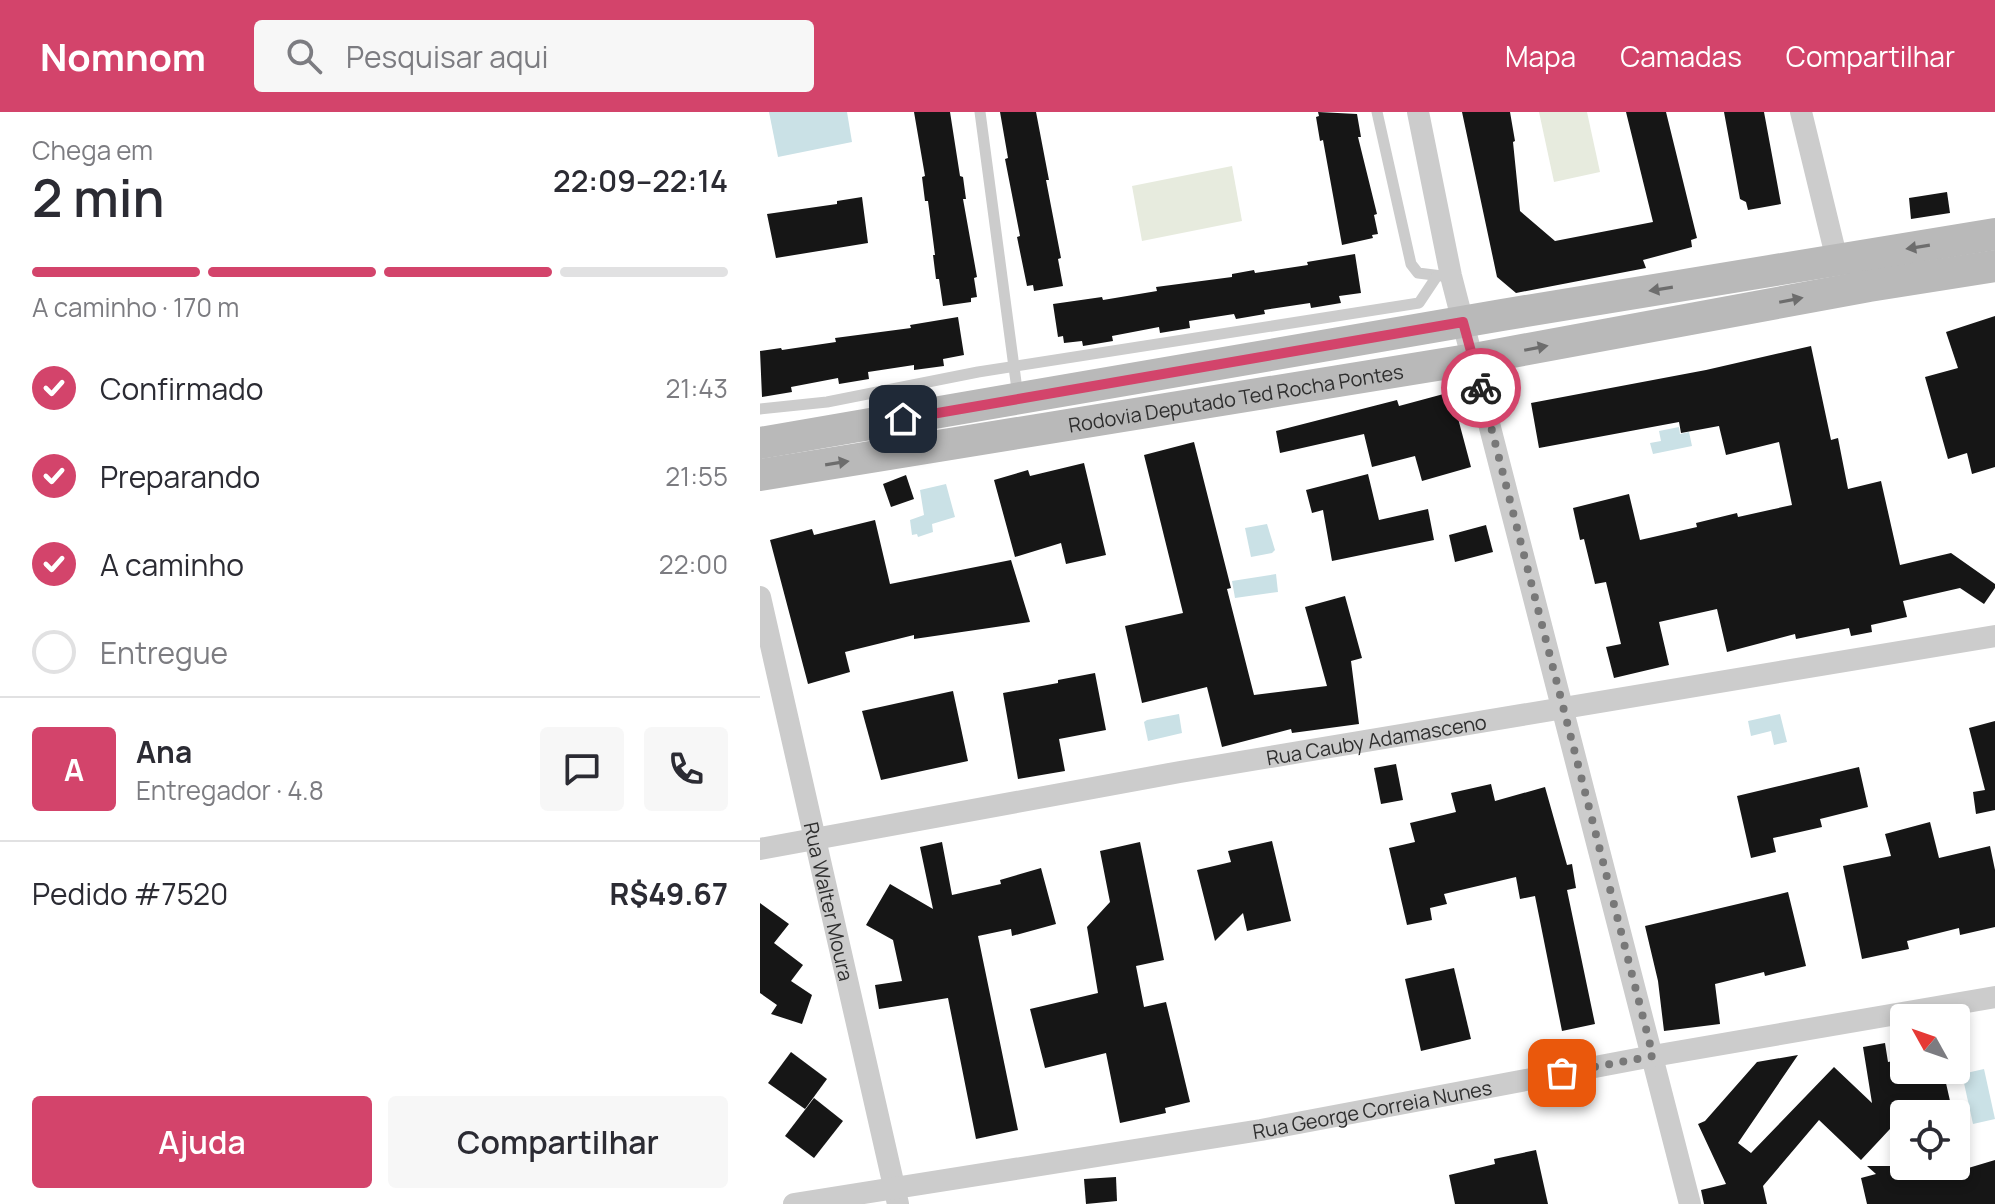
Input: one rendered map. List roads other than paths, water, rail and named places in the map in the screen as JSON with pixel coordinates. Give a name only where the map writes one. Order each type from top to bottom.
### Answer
[{"type":"main road","name":"Rodovia Deputado Ted Rocha Pontes","points":[[760,443],[1995,234]]},
{"type":"main road","name":"Rodovia Deputado Ted Rocha Pontes","points":[[760,475],[1474,359],[1995,266]]},
{"type":"street","points":[[1418,112],[1444,276],[1474,359],[1690,1204]]},
{"type":"street","points":[[1801,112],[1837,260]]},
{"type":"street","name":"Rua Walter Moura","points":[[760,597],[896,1196]]},
{"type":"street","name":"Rua Cauby Adamasceno","points":[[760,849],[1180,772],[1995,636]]},
{"type":"street","name":"Rua George Correia Nunes","points":[[794,1204],[896,1196],[1653,1056],[1995,997]]},
{"type":"lane","points":[[980,112],[1018,399]]},
{"type":"lane","points":[[1377,112],[1411,264],[1418,273],[1444,276]]},
{"type":"lane","points":[[760,409],[841,400],[1013,367],[1419,303],[1444,276]]},
{"type":"water","points":[[769,112],[847,112],[852,142],[778,157]]},
{"type":"water","points":[[1679,427],[1680,434],[1689,432],[1692,446],[1653,454],[1650,443],[1661,441],[1659,431]]},
{"type":"water","points":[[946,484],[955,517],[932,524],[933,532],[918,537],[917,534],[912,535],[910,520],[924,515],[920,490]]},
{"type":"water","points":[[1267,524],[1275,550],[1251,557],[1245,528]]},
{"type":"water","points":[[1276,574],[1278,592],[1235,598],[1232,581]]},
{"type":"water","points":[[1179,714],[1182,733],[1148,741],[1144,722]]},
{"type":"water","points":[[1780,714],[1787,742],[1774,745],[1771,731],[1751,736],[1748,721]]},
{"type":"water","points":[[1984,1069],[1995,1119],[1973,1124],[1964,1084],[1970,1084],[1970,1072]]}]
